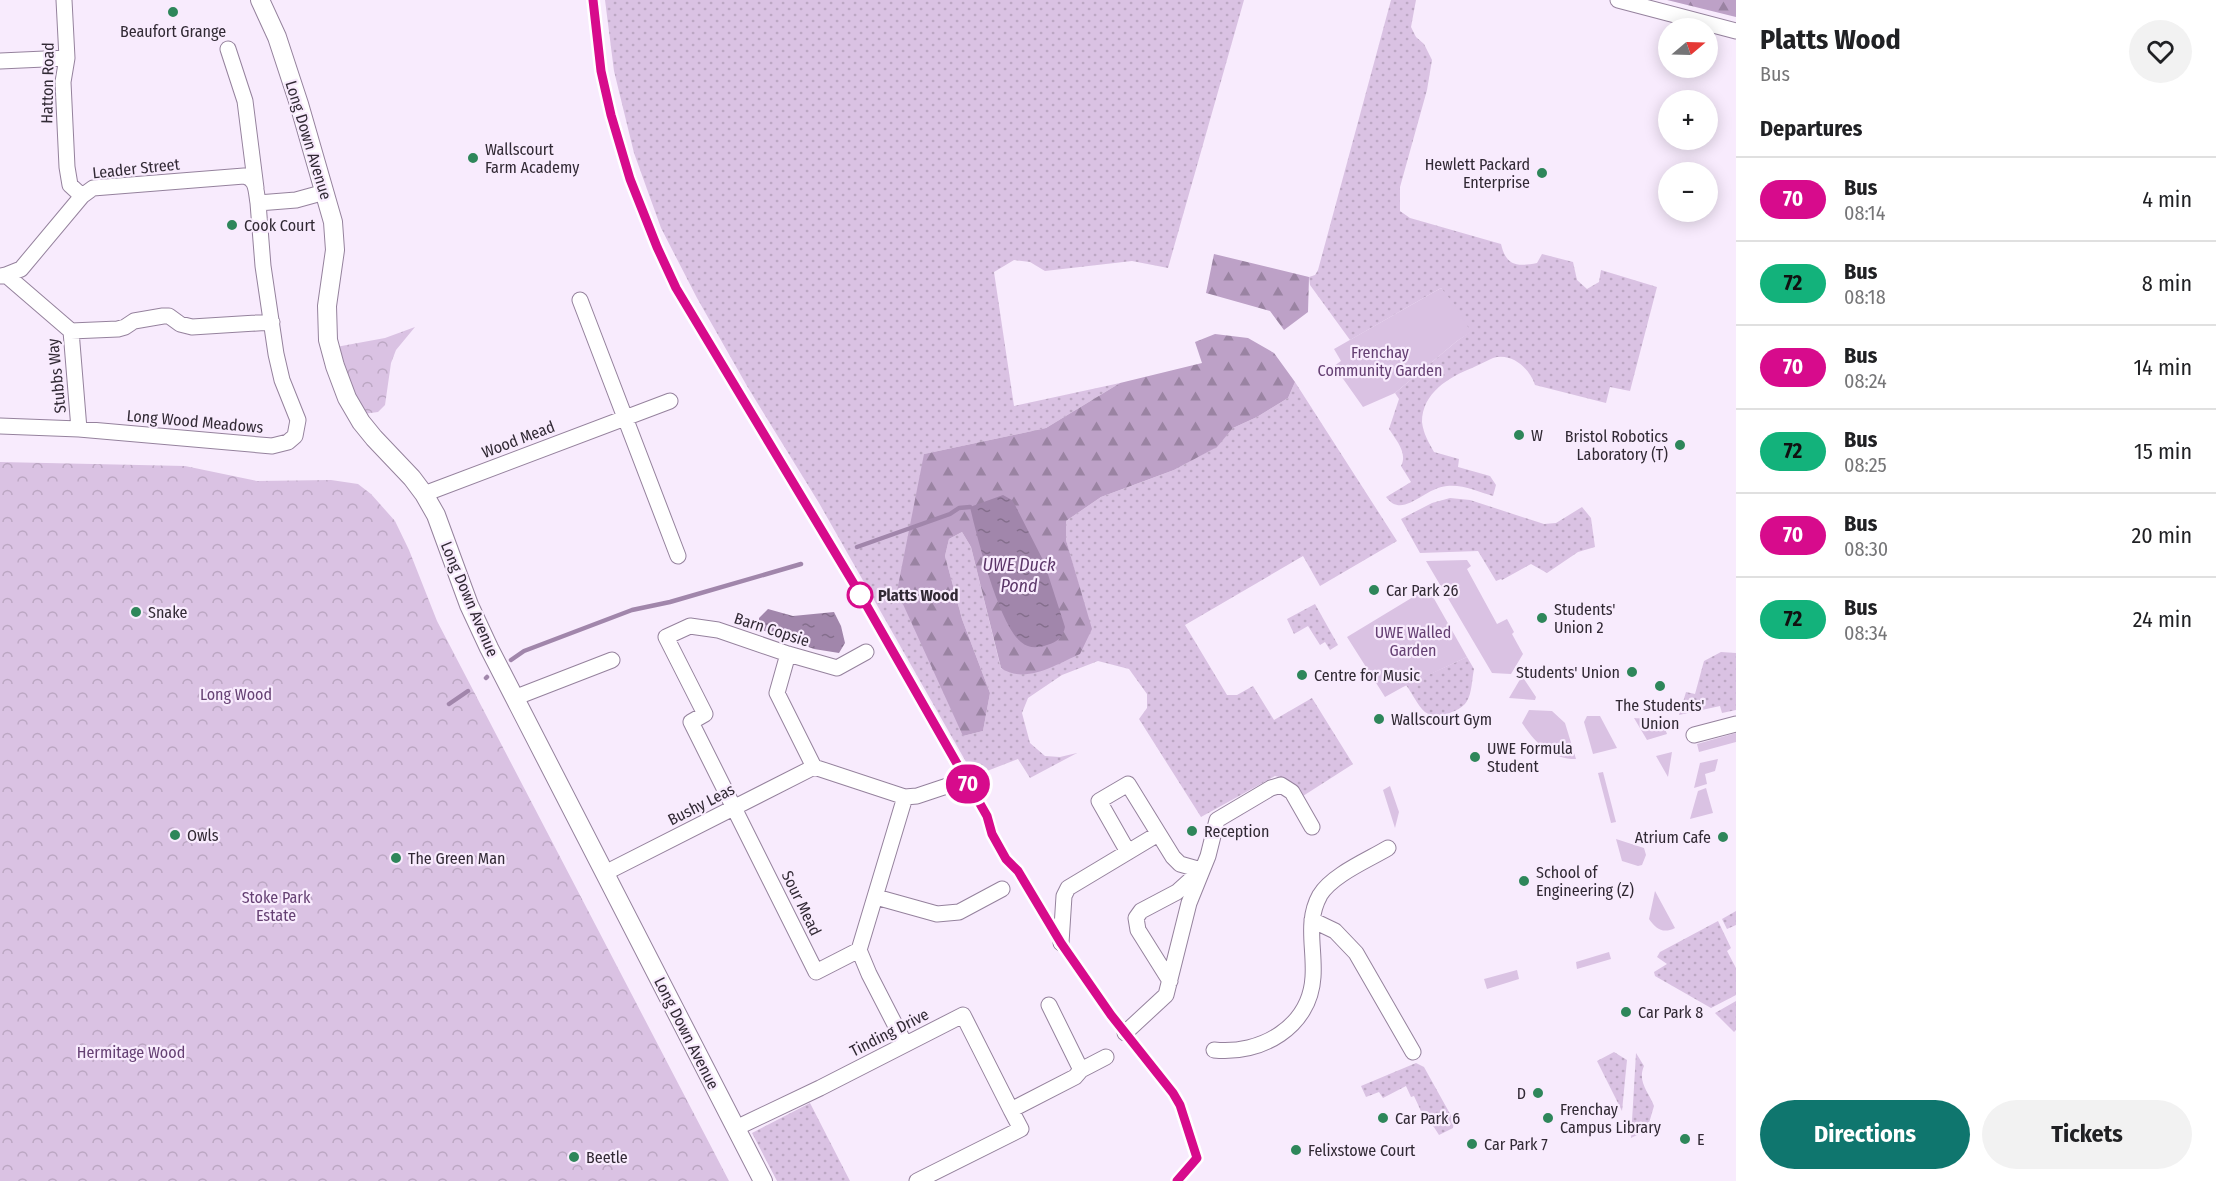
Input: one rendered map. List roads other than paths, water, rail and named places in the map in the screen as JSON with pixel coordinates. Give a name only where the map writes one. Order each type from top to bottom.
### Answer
[{"type":"street","name":"Hatton Road","points":[[64,0],[67,58],[63,82],[68,177],[70,185],[82,196]]},
{"type":"street","name":"Long Down Avenue","points":[[260,0],[277,37],[292,82],[333,222],[335,250],[327,306],[328,340],[347,398],[361,422],[412,478],[436,515],[469,605],[514,698],[763,1181]]},
{"type":"street","points":[[1618,0],[1736,31]]},
{"type":"street","name":"Long Wood Meadows","points":[[0,426],[79,429],[272,446],[288,442],[295,436],[297,420],[282,380],[276,354],[263,266],[245,101],[228,49]]},
{"type":"street","points":[[0,61],[67,58]]},
{"type":"street","name":"Leader Street","points":[[3,275],[21,269],[82,196],[93,188],[244,176],[250,177],[257,195]]},
{"type":"street","points":[[257,195],[296,200],[325,192]]},
{"type":"street","name":"Stubbs Way","points":[[3,275],[71,331],[79,429]]},
{"type":"street","points":[[580,300],[678,556]]},
{"type":"street","points":[[71,331],[118,329],[134,321],[163,316],[169,316],[180,324],[192,327],[272,322]]},
{"type":"street","name":"Wood Mead","points":[[424,494],[670,401]]},
{"type":"street","name":"Barn Copsie","points":[[735,807],[691,722],[705,714],[666,637],[690,626],[718,630],[837,668],[866,652]]},
{"type":"street","points":[[788,654],[777,693],[814,766],[905,797],[917,796],[953,784]]},
{"type":"street","points":[[514,698],[612,660]]},
{"type":"street","points":[[1694,735],[1736,724]]},
{"type":"street","name":"Bushy Leas","points":[[605,873],[814,766]]},
{"type":"street","points":[[1128,852],[1099,801],[1128,784],[1176,861],[1184,866],[1201,870]]},
{"type":"street","points":[[1125,1034],[1164,998],[1189,903],[1208,856],[1218,820],[1277,785],[1281,785],[1289,788],[1312,827]]},
{"type":"street","points":[[905,797],[859,950],[906,1044]]},
{"type":"street","name":"Sour Mead","points":[[735,807],[816,972],[859,950]]},
{"type":"street","points":[[1061,943],[1065,892],[1071,886],[1158,834]]},
{"type":"street","points":[[1214,1050],[1235,1050],[1263,1043],[1283,1033],[1298,1019],[1308,1000],[1313,982],[1310,938],[1317,901],[1326,887],[1338,878],[1388,848]]},
{"type":"street","points":[[1170,981],[1138,930],[1136,918],[1141,911],[1183,887],[1201,870]]},
{"type":"street","points":[[876,897],[937,914],[959,912],[1002,889]]},
{"type":"street","points":[[1312,920],[1335,931],[1356,953],[1413,1052]]},
{"type":"street","points":[[1049,1005],[1081,1070]]},
{"type":"street","name":"Tinding Drive","points":[[736,1128],[963,1015],[1011,1110]]},
{"type":"street","points":[[917,1181],[1021,1129],[1011,1110],[1075,1077],[1081,1070],[1106,1057]]},
{"type":"water","name":"UWE Duck Pond","points":[[1003,495],[1012,500],[1044,562],[1065,627],[1059,639],[1044,646],[1027,646],[1013,632],[997,599],[978,538],[970,507]]},
{"type":"water","points":[[768,609],[793,616],[834,612],[841,626],[845,643],[839,653],[814,649],[759,629],[759,618]]},
{"type":"waterway","points":[[857,547],[950,514],[959,508],[970,507]]},
{"type":"waterway","points":[[511,660],[524,651],[632,610],[670,602],[801,564]]},
{"type":"waterway","points":[[449,704],[468,691]]},
{"type":"place","name":"Beaufort Grange","points":[[173,12]]},
{"type":"place","name":"Wallscourt Farm Academy","points":[[473,158]]},
{"type":"place","name":"Hewlett Packard Enterprise","points":[[1542,173]]},
{"type":"place","name":"Cook Court","points":[[232,225]]},
{"type":"place","name":"W","points":[[1519,435]]},
{"type":"place","name":"Bristol Robotics Laboratory (T)","points":[[1680,445]]},
{"type":"place","name":"Car Park 26","points":[[1374,590]]},
{"type":"place","name":"Platts Wood","points":[[860,595]]},
{"type":"place","name":"Snake","points":[[136,612]]},
{"type":"place","name":"Students' Union 2","points":[[1542,618]]},
{"type":"place","name":"Students' Union","points":[[1632,672]]},
{"type":"place","name":"Centre for Music","points":[[1302,675]]},
{"type":"place","name":"The Students' Union","points":[[1660,686]]},
{"type":"place","name":"Wallscourt Gym","points":[[1379,719]]},
{"type":"place","name":"UWE Formula Student","points":[[1475,757]]},
{"type":"place","name":"Reception","points":[[1192,831]]},
{"type":"place","name":"Owls","points":[[175,835]]},
{"type":"place","name":"Atrium Cafe","points":[[1723,837]]},
{"type":"place","name":"The Green Man","points":[[396,858]]},
{"type":"place","name":"School of Engineering (Z)","points":[[1524,881]]},
{"type":"place","name":"Car Park 8","points":[[1626,1012]]},
{"type":"place","name":"D","points":[[1538,1093]]},
{"type":"place","name":"Car Park 6","points":[[1383,1118]]},
{"type":"place","name":"Frenchay Campus Library","points":[[1548,1118]]},
{"type":"place","name":"E","points":[[1685,1139]]},
{"type":"place","name":"Car Park 7","points":[[1472,1144]]},
{"type":"place","name":"Felixstowe Court","points":[[1296,1150]]},
{"type":"place","name":"Beetle","points":[[574,1157]]},
{"type":"park label","name":"Frenchay Community Garden","points":[[1380,361]]},
{"type":"park label","name":"UWE Walled Garden","points":[[1413,641]]},
{"type":"park label","name":"Long Wood","points":[[236,694]]},
{"type":"park label","name":"Stoke Park Estate","points":[[276,906]]},
{"type":"park label","name":"Hermitage Wood","points":[[131,1052]]}]
